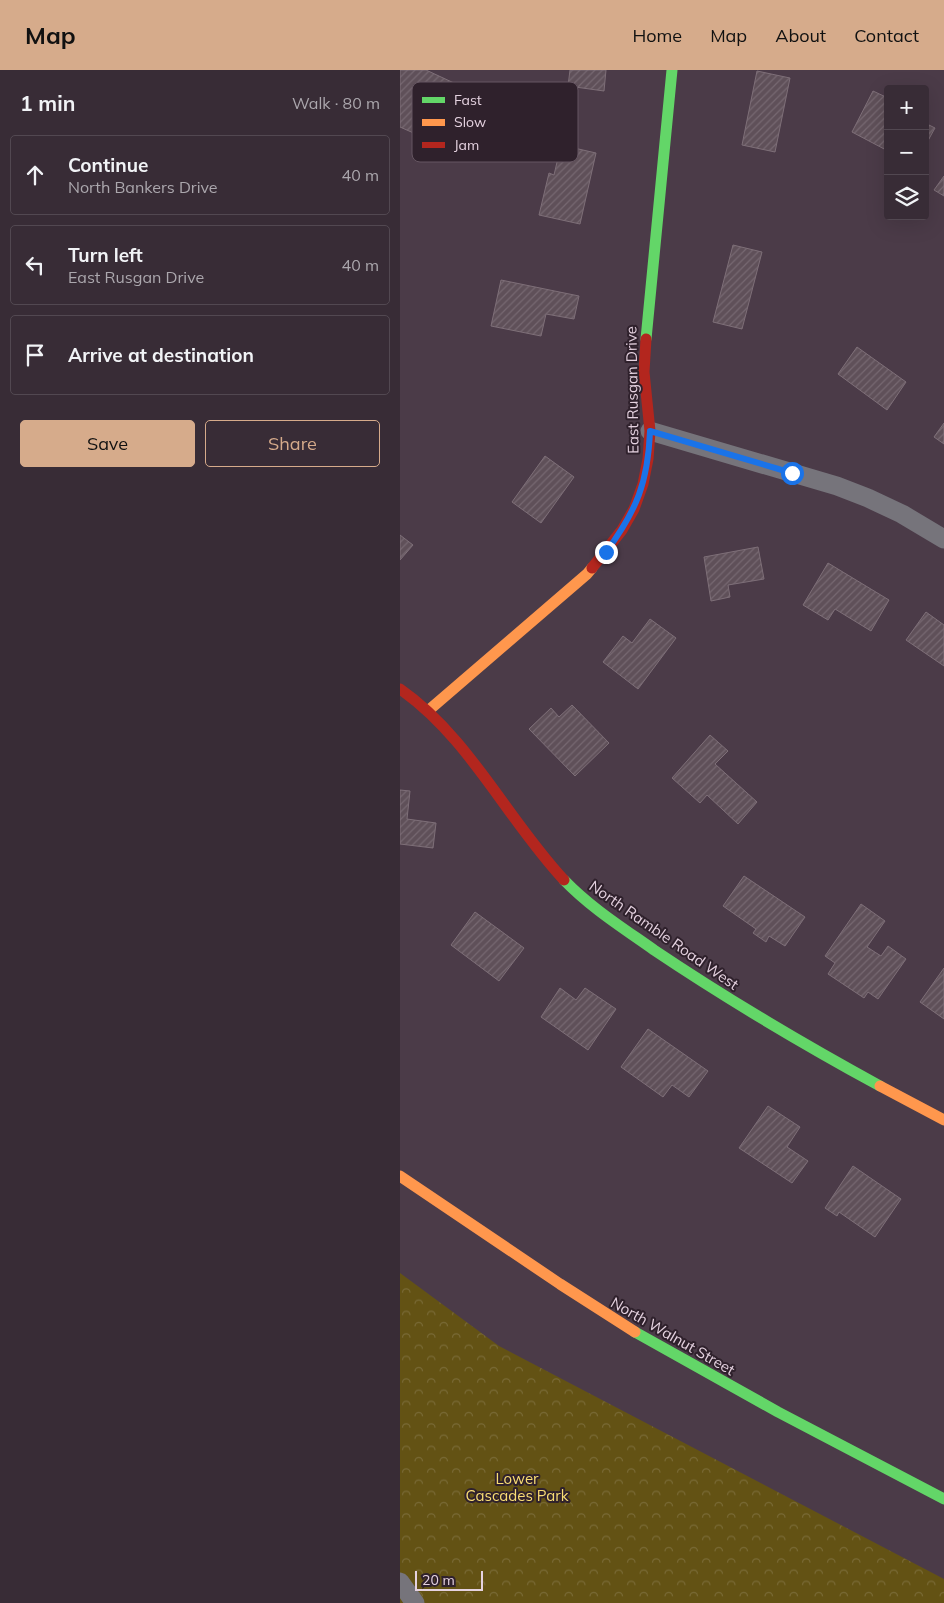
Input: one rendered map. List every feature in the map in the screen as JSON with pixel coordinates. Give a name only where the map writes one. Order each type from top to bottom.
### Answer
[{"type":"street","name":"East Rusgan Drive","points":[[429,710],[587,574],[622,530],[643,484],[648,459],[650,431],[644,372],[647,314],[672,70]]},
{"type":"street","points":[[650,431],[837,486],[902,514],[944,539]]},
{"type":"street","name":"North Ramble Road West","points":[[400,689],[429,710],[462,749],[535,849],[581,898],[720,994],[833,1061],[944,1120]]},
{"type":"street","name":"North Walnut Street","points":[[400,1176],[529,1264],[630,1329],[786,1418],[944,1499]]},
{"type":"street","points":[[400,1582],[415,1603]]},
{"type":"green space","name":"Lower Cascades Park","points":[[400,1273],[499,1346],[944,1579],[944,1603],[400,1603]]},
{"type":"building","points":[[400,70],[426,70],[452,82],[412,82],[412,132],[400,127]]},
{"type":"building","points":[[570,70],[606,70],[604,91],[578,87],[578,82],[568,82]]},
{"type":"building","points":[[757,71],[790,78],[775,152],[742,145]]},
{"type":"building","points":[[873,91],[884,96],[884,149],[852,132]]},
{"type":"building","points":[[929,125],[935,128],[929,139]]},
{"type":"building","points":[[578,149],[596,153],[580,224],[539,215],[549,173],[554,175],[557,162],[578,162]]},
{"type":"building","points":[[944,176],[944,196],[934,190]]},
{"type":"building","points":[[733,245],[762,252],[742,329],[713,322]]},
{"type":"building","points":[[501,280],[579,296],[574,319],[546,314],[541,336],[491,326]]},
{"type":"building","points":[[857,347],[906,382],[887,410],[838,374]]},
{"type":"building","points":[[944,423],[944,444],[934,437]]},
{"type":"building","points":[[545,456],[574,477],[541,523],[512,502]]},
{"type":"building","points":[[400,535],[413,545],[400,560]]},
{"type":"building","points":[[758,547],[764,579],[728,585],[730,597],[711,601],[704,557]]},
{"type":"building","points":[[828,563],[889,600],[871,631],[835,609],[828,620],[803,605]]},
{"type":"building","points":[[926,612],[944,625],[944,666],[906,640]]},
{"type":"building","points":[[650,619],[676,638],[638,689],[603,662],[623,636],[632,643]]},
{"type":"building","points":[[572,705],[609,743],[575,776],[529,729],[551,708],[559,717]]},
{"type":"building","points":[[710,735],[728,751],[715,764],[757,802],[738,824],[707,795],[700,803],[672,778]]},
{"type":"building","points":[[400,790],[410,791],[407,819],[436,823],[433,848],[400,844]]},
{"type":"building","points":[[744,876],[805,917],[785,946],[769,936],[766,942],[753,933],[756,929],[723,906]]},
{"type":"building","points":[[861,904],[885,921],[867,947],[881,956],[888,946],[906,959],[878,999],[868,992],[864,998],[828,974],[835,963],[825,956]]},
{"type":"building","points":[[475,912],[524,948],[499,981],[451,945]]},
{"type":"building","points":[[944,968],[944,1019],[920,1002]]},
{"type":"building","points":[[560,988],[576,1000],[585,988],[616,1009],[588,1050],[541,1017]]},
{"type":"building","points":[[648,1029],[708,1071],[689,1097],[672,1085],[663,1097],[621,1067]]},
{"type":"building","points":[[768,1106],[800,1127],[787,1147],[808,1161],[792,1183],[739,1148]]},
{"type":"building","points":[[853,1166],[901,1199],[875,1237],[839,1212],[837,1216],[825,1208]]},
{"type":"traffic: fast","points":[[646,339],[672,70]]},
{"type":"traffic: fast","points":[[564,880],[585,900],[608,917],[709,986],[822,1054],[880,1086]]},
{"type":"traffic: fast","points":[[635,1332],[778,1412],[944,1499]]},
{"type":"traffic: slow","points":[[429,710],[592,568]]},
{"type":"traffic: slow","points":[[880,1086],[944,1120]]},
{"type":"traffic: slow","points":[[400,1176],[635,1332]]},
{"type":"traffic: jam","points":[[592,568],[622,530],[634,509],[643,484],[648,459],[650,431],[644,372],[646,339]]},
{"type":"traffic: jam","points":[[400,689],[425,708],[467,754],[543,856],[564,880]]},
{"type":"route","points":[[606,552],[634,509],[643,484],[648,459],[650,431],[792,473]]}]
